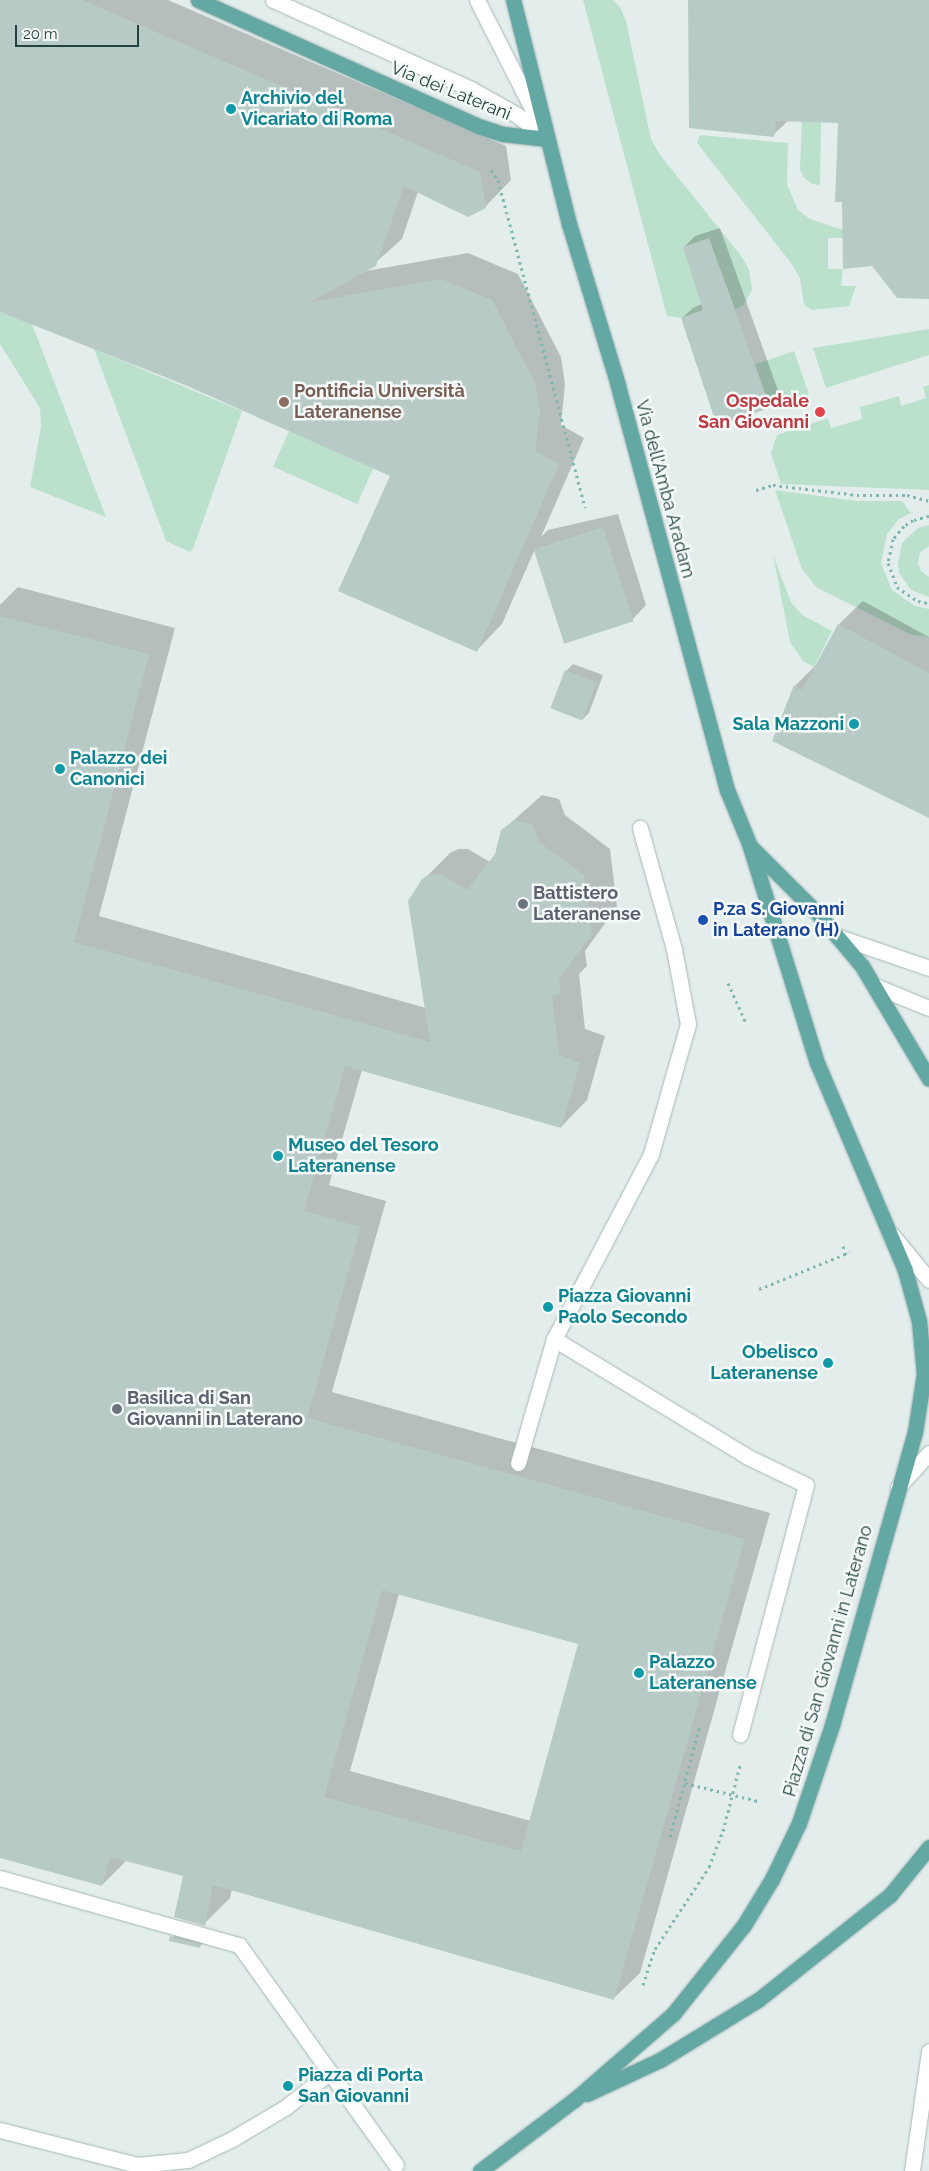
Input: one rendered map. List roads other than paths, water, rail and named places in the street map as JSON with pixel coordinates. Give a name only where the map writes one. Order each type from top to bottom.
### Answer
[{"type":"main road","name":"Via dei Laterani","points":[[198,0],[481,127],[503,134],[548,139]]},
{"type":"main road","name":"Via dell'Amba Aradam","points":[[513,0],[548,139],[722,772],[750,846]]},
{"type":"main road","points":[[750,846],[839,937],[875,986],[929,1078]]},
{"type":"main road","name":"Piazza di San Giovanni in Laterano","points":[[574,2100],[655,2031],[692,1994],[744,1926],[772,1879],[817,1774],[897,1489],[915,1432],[924,1374],[919,1321],[891,1233],[818,1063],[750,846]]},
{"type":"main road","points":[[480,2171],[574,2100],[660,2060],[758,2000],[890,1895],[929,1847]]},
{"type":"street","name":"Via dei Laterani","points":[[274,0],[472,89],[517,115],[548,139]]},
{"type":"street","name":"Via dell'Amba Aradam","points":[[477,0],[548,139]]},
{"type":"street","points":[[518,1462],[554,1339],[651,1154],[688,1024],[674,949],[640,828]]},
{"type":"street","points":[[839,937],[929,968]]},
{"type":"street","points":[[875,986],[929,1008]]},
{"type":"street","name":"Piazza di San Giovanni in Laterano","points":[[891,1233],[929,1280]]},
{"type":"street","points":[[554,1339],[748,1456],[806,1485],[740,1734]]},
{"type":"street","name":"Piazza di San Giovanni in Laterano","points":[[897,1489],[929,1453]]},
{"type":"street","points":[[0,1878],[239,1945],[396,2165]]},
{"type":"street","points":[[912,2171],[929,2052]]},
{"type":"street","points":[[0,2130],[137,2165],[188,2160],[232,2139],[286,2107],[330,2072]]},
{"type":"place","name":"Archivio del Vicariato di Roma","points":[[231,109]]},
{"type":"place","name":"Pontificia Università Lateranense","points":[[284,402]]},
{"type":"place","name":"Ospedale San Giovanni","points":[[820,412]]},
{"type":"place","name":"Sala Mazzoni","points":[[854,724]]},
{"type":"place","name":"Palazzo dei Canonici","points":[[60,769]]},
{"type":"place","name":"Battistero Lateranense","points":[[523,904]]},
{"type":"place","name":"P.za S. Giovanni in Laterano (H)","points":[[703,920]]},
{"type":"place","name":"Museo del Tesoro Lateranense","points":[[278,1156]]},
{"type":"place","name":"Piazza Giovanni Paolo Secondo","points":[[548,1307]]},
{"type":"place","name":"Obelisco Lateranense","points":[[828,1363]]},
{"type":"place","name":"Basilica di San Giovanni in Laterano","points":[[117,1409]]},
{"type":"place","name":"Palazzo Lateranense","points":[[639,1673]]},
{"type":"place","name":"Piazza di Porta San Giovanni","points":[[288,2086]]}]
